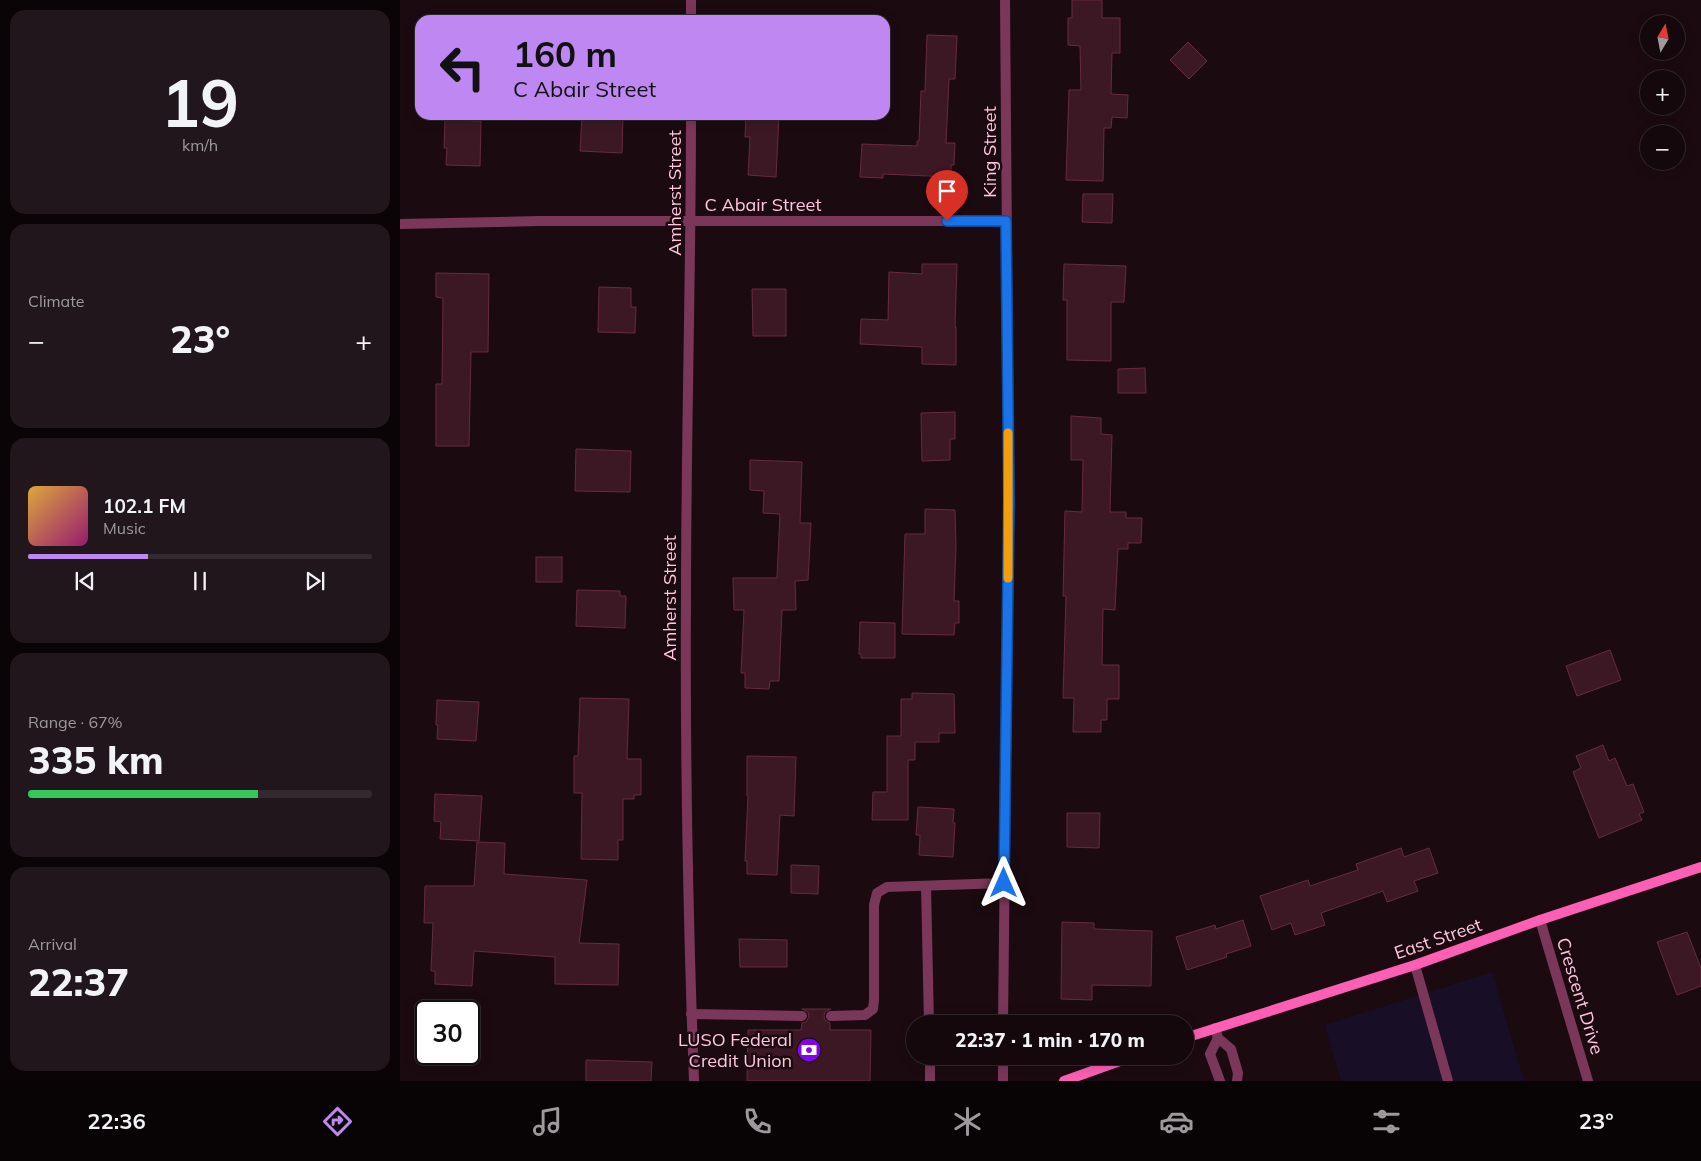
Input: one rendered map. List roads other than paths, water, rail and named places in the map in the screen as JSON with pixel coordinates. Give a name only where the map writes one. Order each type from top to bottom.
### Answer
[{"type":"main road","name":"East Street","points":[[1194,1035],[1415,965],[1540,920],[1701,867]]},
{"type":"main road","points":[[1064,1081],[1109,1065]]},
{"type":"street","points":[[691,0],[691,15]]},
{"type":"street","name":"King Street","points":[[1003,1015],[1009,499],[1005,0]]},
{"type":"street","name":"Amherst Street","points":[[691,120],[686,595],[688,933],[694,1081]]},
{"type":"street","name":"C Abair Street","points":[[400,224],[540,221],[1006,221]]},
{"type":"street","points":[[830,1016],[865,1015],[873,1009],[874,905],[877,893],[887,887],[1004,883]]},
{"type":"street","points":[[926,886],[929,1015]]},
{"type":"street","name":"Crescent Drive","points":[[1540,920],[1588,1081]]},
{"type":"street","points":[[1415,965],[1448,1081]]},
{"type":"street","points":[[691,1014],[802,1016]]},
{"type":"street","points":[[1214,1028],[1218,1038],[1231,1049],[1238,1073],[1238,1081]]},
{"type":"street","points":[[1218,1038],[1210,1054],[1220,1081]]},
{"type":"street","points":[[930,1065],[930,1081]]},
{"type":"street","points":[[1003,1065],[1003,1081]]},
{"type":"place","name":"LUSO Federal Credit Union","points":[[809,1050]]}]
